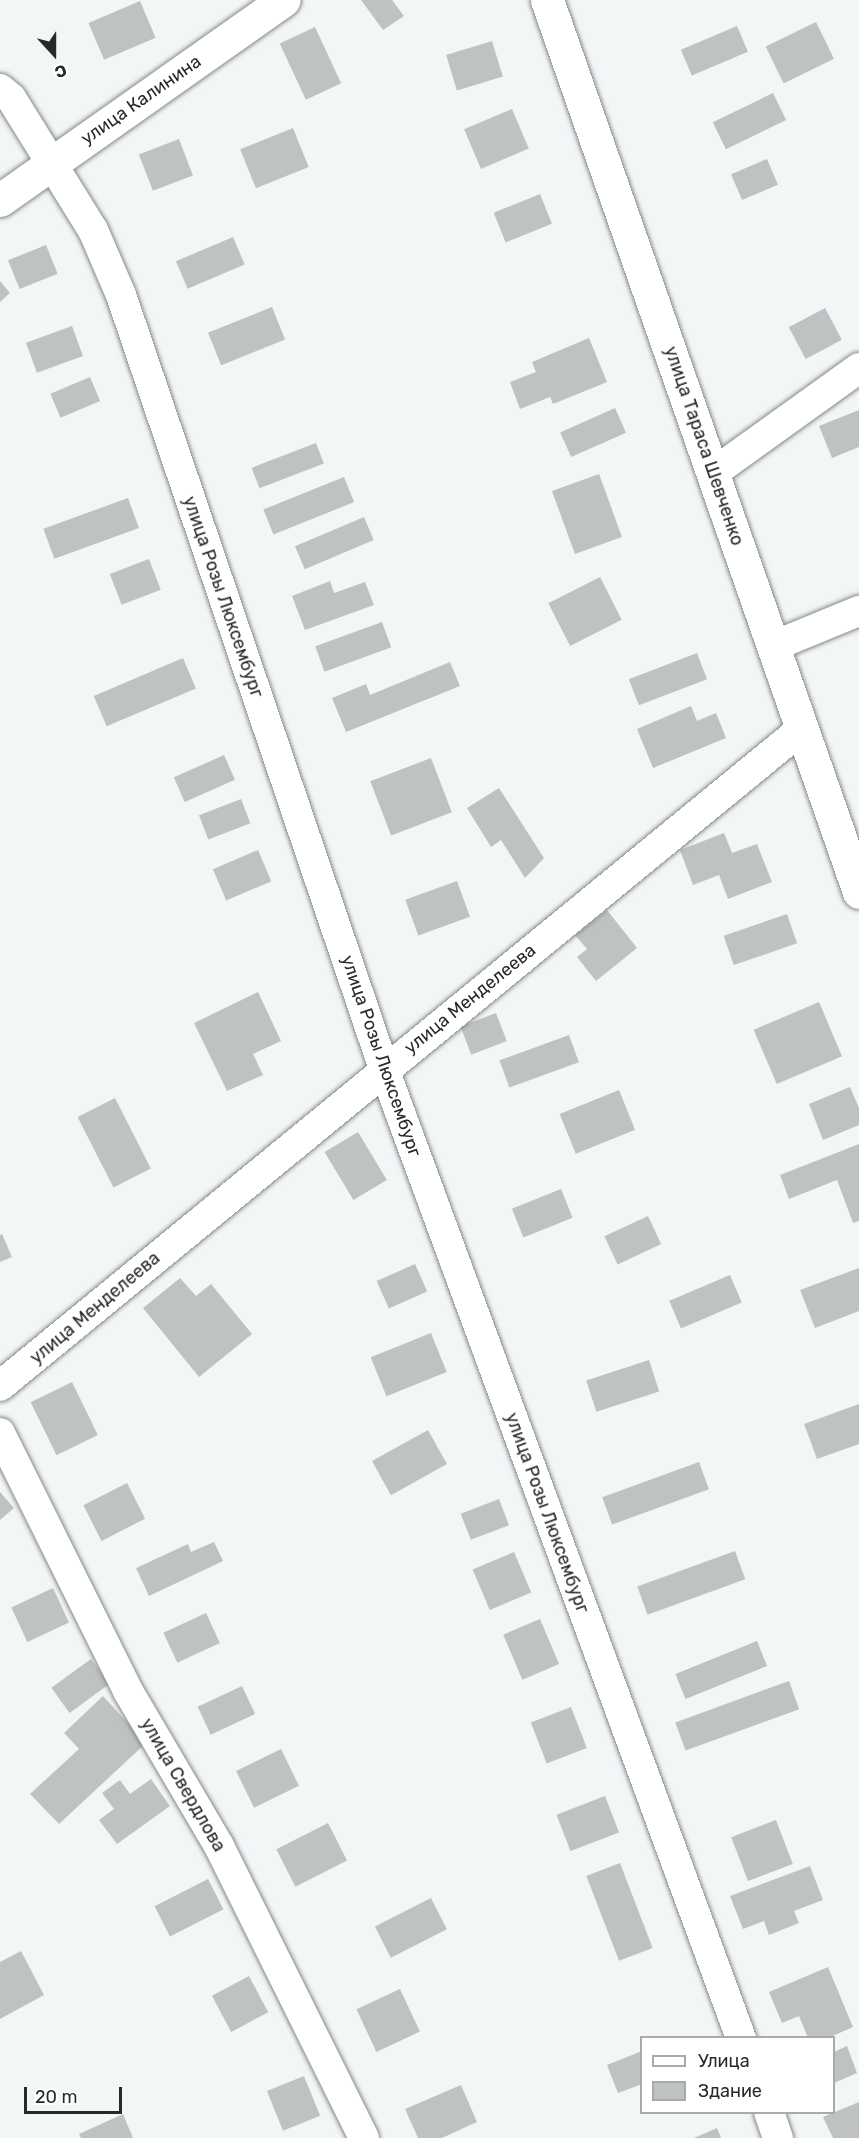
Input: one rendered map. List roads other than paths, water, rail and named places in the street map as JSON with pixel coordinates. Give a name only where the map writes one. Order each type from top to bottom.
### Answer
[{"type":"street","name":"улица Калинина","points":[[0,200],[283,0]]},
{"type":"street","name":"улица Тараса Шевченко","points":[[547,0],[857,882]]},
{"type":"street","name":"улица Розы Люксембург","points":[[0,89],[11,98],[93,230],[121,295],[384,1069],[741,2036]]},
{"type":"street","points":[[713,473],[859,368]]},
{"type":"street","points":[[774,646],[859,611]]},
{"type":"street","name":"улица Менделеева","points":[[0,1386],[384,1069],[803,728]]},
{"type":"street","name":"улица Свердлова","points":[[0,1433],[128,1691],[219,1846],[364,2138]]},
{"type":"street","points":[[770,2114],[778,2138]]}]
